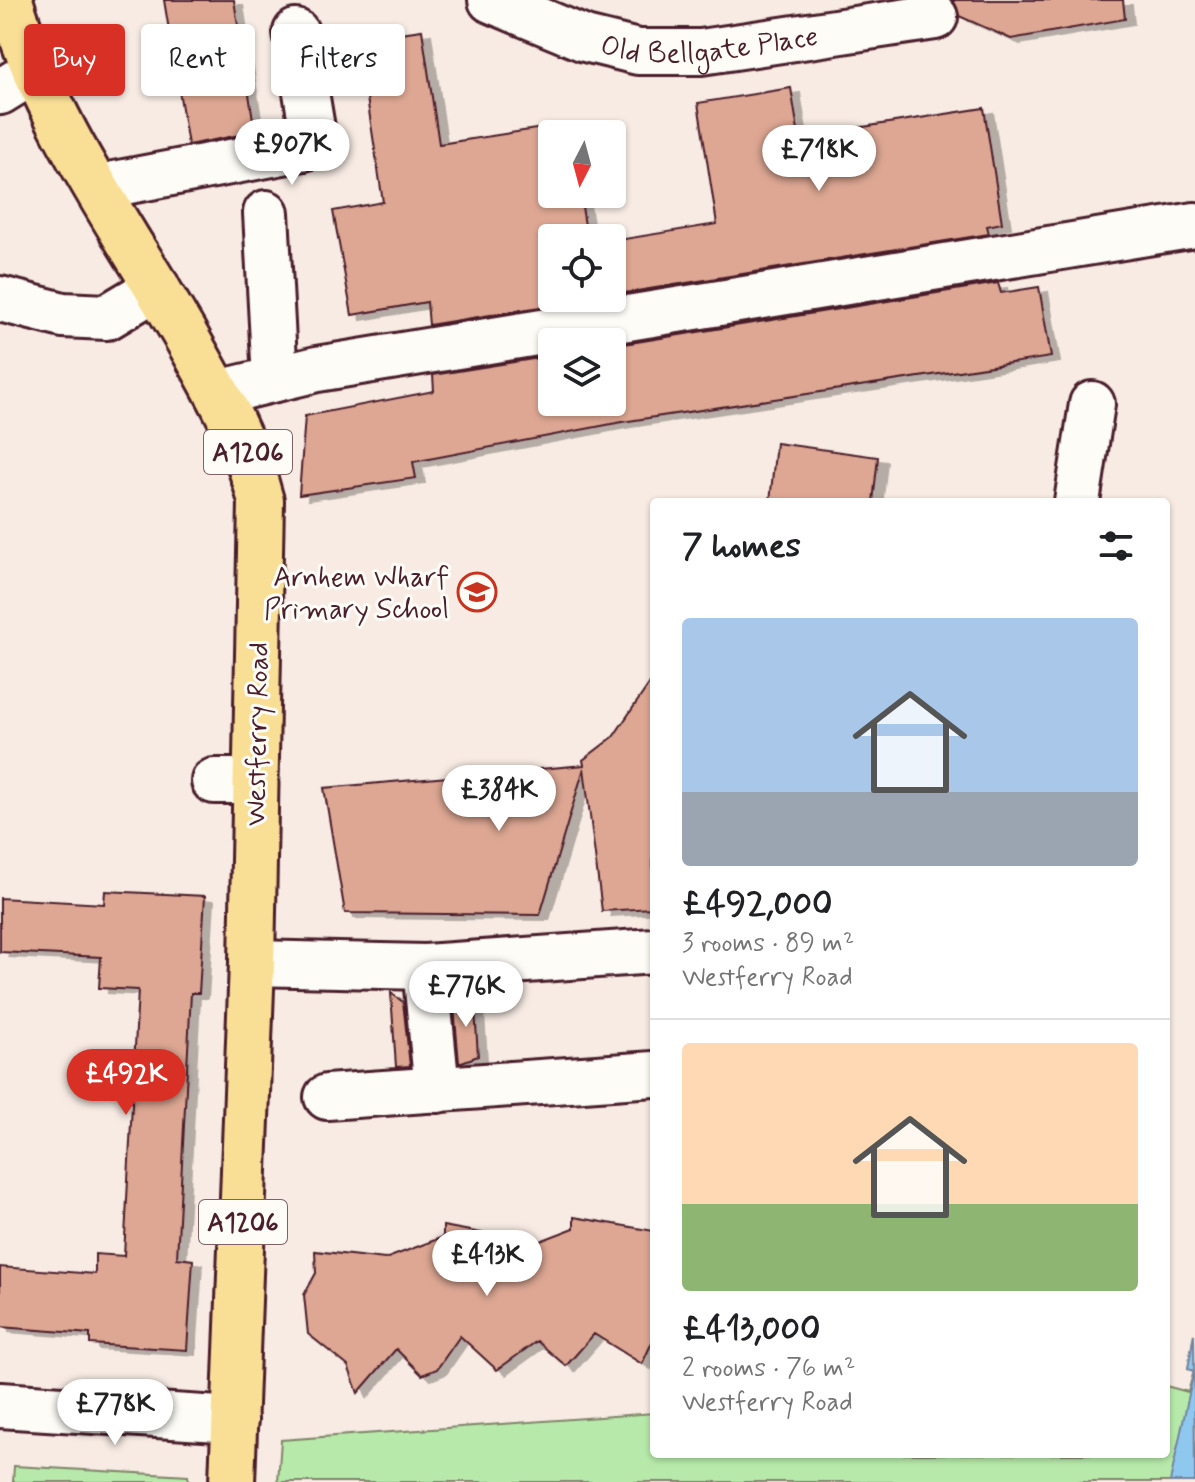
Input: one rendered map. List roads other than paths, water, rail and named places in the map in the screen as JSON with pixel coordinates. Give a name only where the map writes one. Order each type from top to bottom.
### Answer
[{"type":"main road","name":"Westferry Road","points":[[10,0],[17,81],[98,187],[157,287],[218,393],[249,455],[261,501],[235,781],[252,963],[232,1482]]},
{"type":"street","name":"Old Bellgate Place","points":[[491,0],[585,39],[638,52],[701,52],[935,17]]},
{"type":"street","points":[[98,187],[304,148],[310,140],[312,128],[307,96]]},
{"type":"street","points":[[266,213],[275,379]]},
{"type":"street","points":[[218,393],[317,369],[1195,225]]},
{"type":"street","points":[[0,299],[63,315],[107,317],[157,287]]},
{"type":"street","points":[[1078,498],[1092,404]]},
{"type":"street","points":[[252,963],[425,967],[650,951]]},
{"type":"street","points":[[425,967],[437,1090]]},
{"type":"street","points":[[327,1097],[650,1074]]},
{"type":"street","points":[[0,1405],[235,1420]]},
{"type":"water","points":[[1194,1334],[1195,1482],[1170,1482],[1194,1371],[1188,1369]]},
{"type":"place","name":"Arnhem Wharf Primary School","points":[[477,592]]}]
